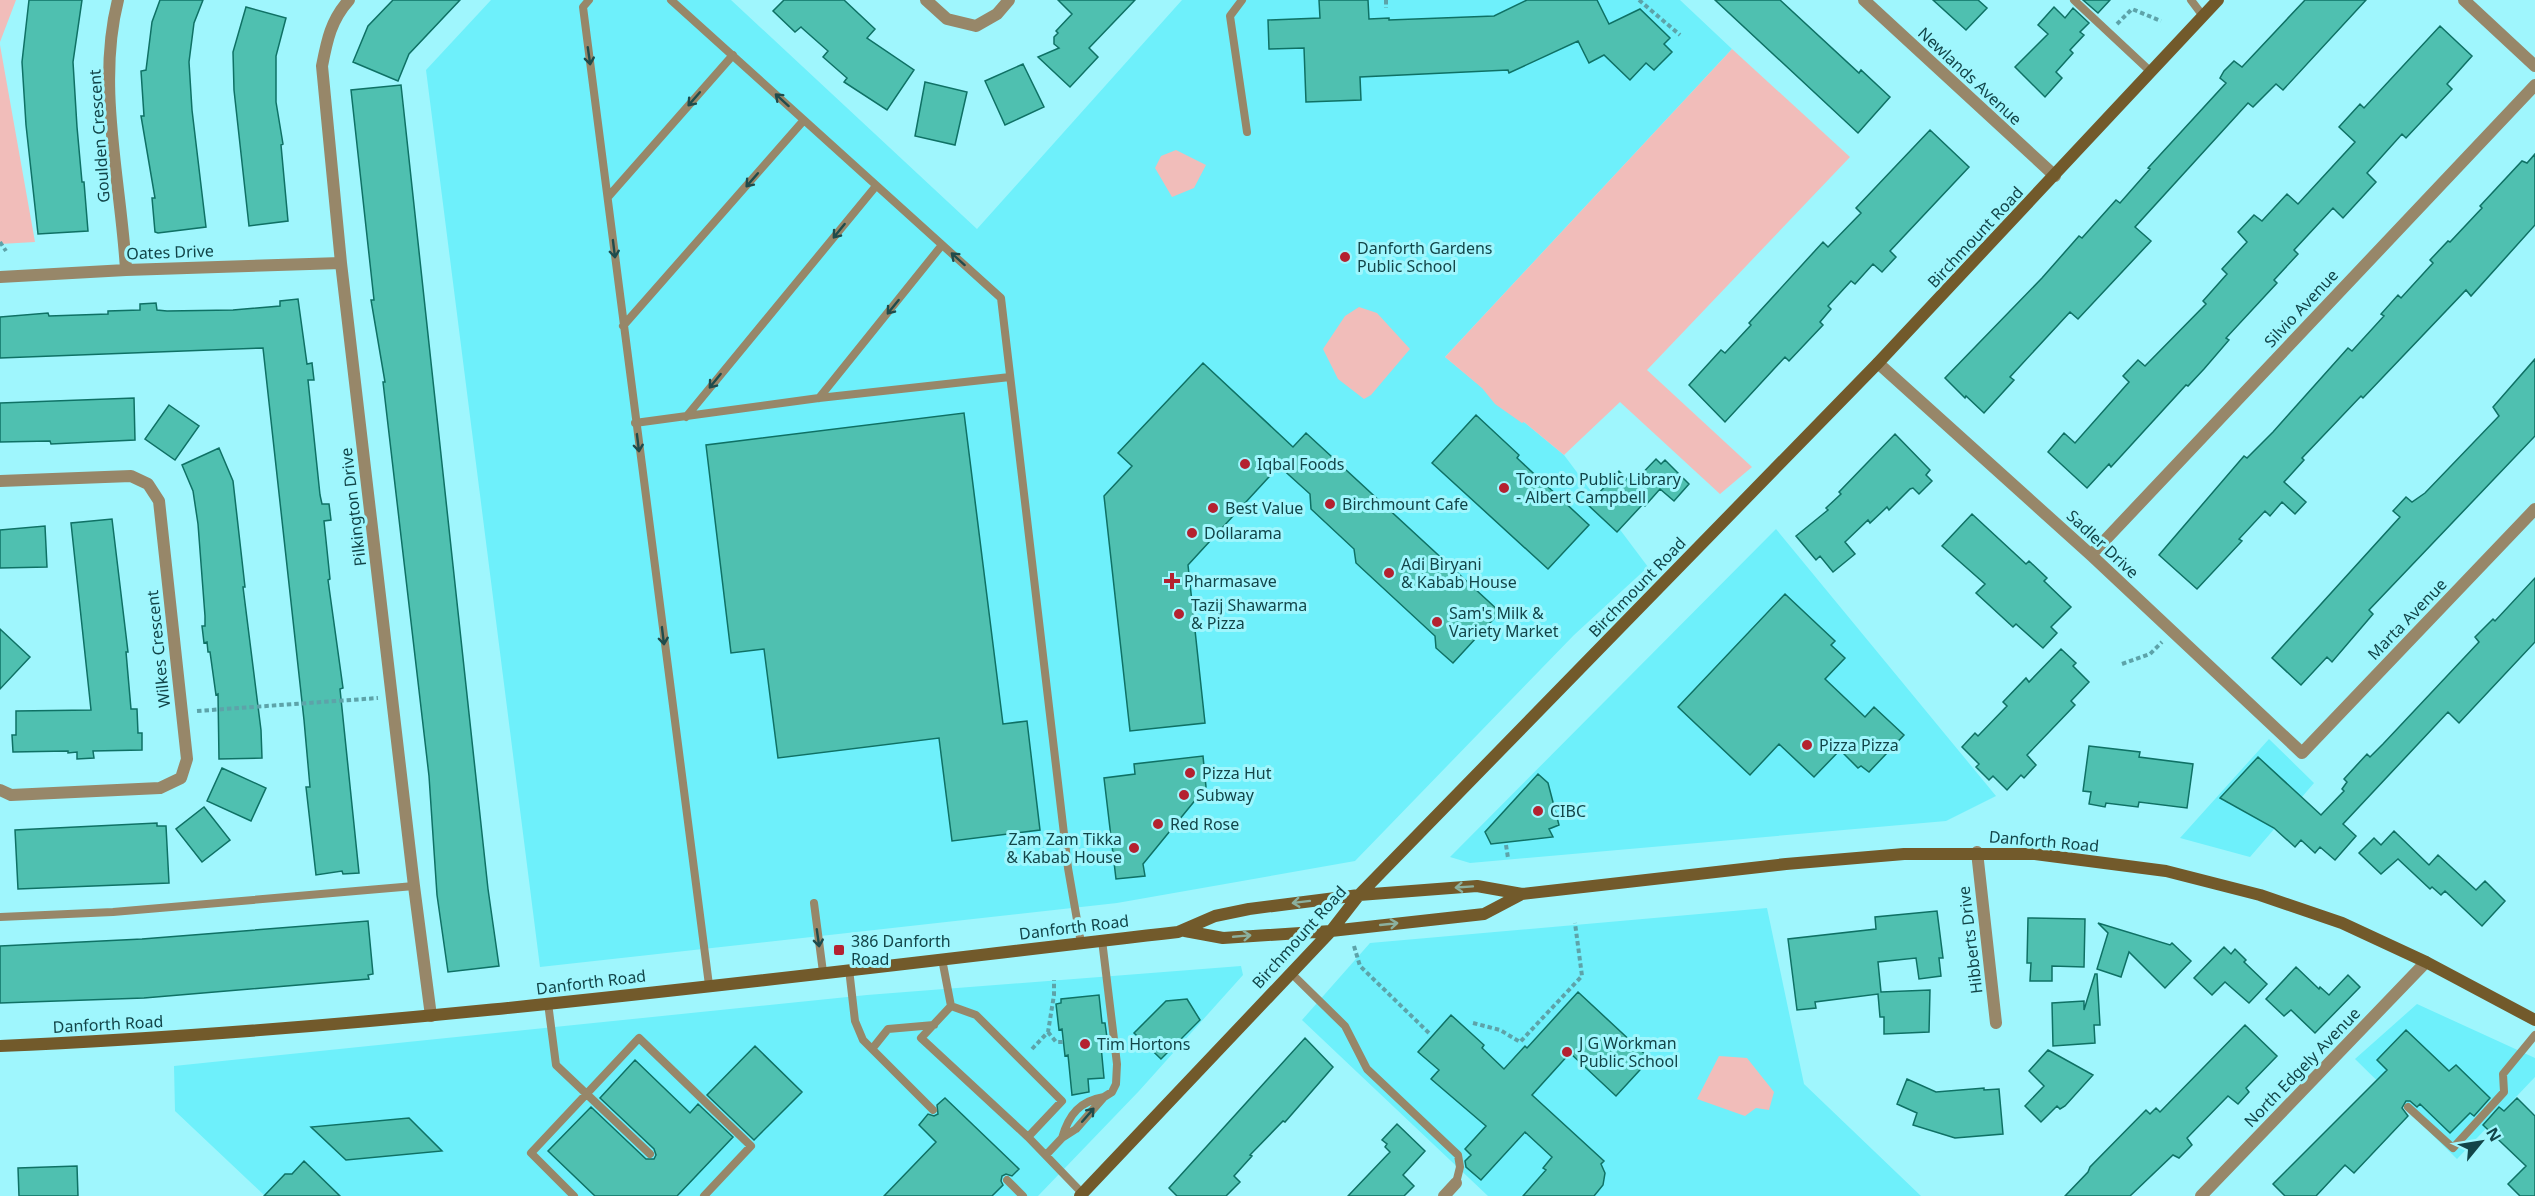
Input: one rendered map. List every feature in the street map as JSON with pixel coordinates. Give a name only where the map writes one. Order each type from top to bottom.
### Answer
[{"type":"main road","name":"Birchmount Road","points":[[1081,1195],[1331,931],[1359,895],[1878,363],[2218,0]]},
{"type":"main road","name":"Danforth Road","points":[[0,1046],[182,1037],[548,1004],[1185,930],[1215,916],[1249,909],[1359,895],[1477,886],[1522,894],[1786,864],[1904,854],[1977,852],[2053,856],[2166,871],[2260,895],[2333,920],[2426,962],[2535,1020]]},
{"type":"main road","name":"Danforth Road","points":[[1185,930],[1223,938],[1331,931],[1484,914],[1522,894]]},
{"type":"street","name":"Goulden Crescent","points":[[118,0],[113,19],[108,81],[126,270]]},
{"type":"street","name":"Pilkington Drive","points":[[349,0],[337,13],[327,36],[322,66],[341,263],[391,697],[431,1016]]},
{"type":"street","points":[[926,0],[947,19],[976,26],[997,14],[1009,0]]},
{"type":"street","name":"Newlands Avenue","points":[[1864,0],[2055,176]]},
{"type":"street","points":[[2464,0],[2535,66]]},
{"type":"street","name":"Silvio Avenue","points":[[2091,555],[2535,85]]},
{"type":"street","name":"Oates Drive","points":[[0,277],[126,270],[341,263]]},
{"type":"street","name":"Sadler Drive","points":[[1878,363],[2091,555],[2302,753]]},
{"type":"street","name":"Wilkes Crescent","points":[[0,481],[131,476],[148,484],[159,501],[186,759],[181,778],[160,788],[11,795],[0,790]]},
{"type":"street","name":"Marta Avenue","points":[[2302,753],[2535,509]]},
{"type":"street","name":"Hibberts Drive","points":[[1977,852],[1996,1023]]},
{"type":"street","name":"North Edgely Avenue","points":[[2201,1196],[2426,962]]},
{"type":"street","points":[[1444,1196],[1456,1183]]},
{"type":"lane","points":[[589,0],[583,7],[709,985]]},
{"type":"lane","points":[[671,0],[1001,298],[1068,868],[1081,943]]},
{"type":"lane","points":[[1242,0],[1230,16],[1248,132]]},
{"type":"lane","points":[[2074,0],[2151,72]]},
{"type":"lane","points":[[2191,0],[2203,16]]},
{"type":"lane","points":[[608,197],[733,55]]},
{"type":"lane","points":[[623,326],[804,120]]},
{"type":"lane","points":[[686,417],[876,186]]},
{"type":"lane","points":[[819,398],[942,245]]},
{"type":"lane","points":[[635,423],[819,398],[1010,377]]},
{"type":"lane","points":[[0,917],[113,912],[414,886]]},
{"type":"lane","points":[[814,903],[823,972]]},
{"type":"lane","points":[[1046,1155],[1062,1138],[1076,1129],[1104,1096],[1112,1092],[1116,1084],[1117,1064],[1102,940]]},
{"type":"lane","points":[[942,959],[951,1006]]},
{"type":"lane","points":[[849,969],[855,1021],[862,1040],[933,1110]]},
{"type":"lane","points":[[1291,973],[1345,1026],[1367,1069],[1458,1155],[1460,1167],[1456,1183]]},
{"type":"lane","points":[[548,1004],[556,1065],[650,1154]]},
{"type":"lane","points":[[951,1006],[921,1038],[1028,1137],[1081,1195]]},
{"type":"lane","points":[[951,1006],[976,1015],[1062,1101],[1028,1137]]},
{"type":"lane","points":[[872,1050],[888,1029],[934,1025]]},
{"type":"lane","points":[[2408,1107],[2453,1148],[2504,1092],[2503,1074],[2535,1035]]},
{"type":"lane","points":[[574,1196],[531,1154],[639,1038],[752,1146],[704,1196]]},
{"type":"lane","points":[[1007,1180],[1023,1196]]},
{"type":"path","points":[[1386,0],[1386,8]]},
{"type":"path","points":[[1639,0],[1680,35]]},
{"type":"path","points":[[2109,33],[2132,9],[2161,21]]},
{"type":"path","points":[[0,242],[6,251]]},
{"type":"path","points":[[2122,664],[2150,654],[2173,631]]},
{"type":"path","points":[[182,712],[391,697]]},
{"type":"path","points":[[1506,845],[1508,858]]},
{"type":"path","points":[[1473,1023],[1500,1030],[1520,1042],[1582,976],[1575,923]]},
{"type":"path","points":[[1354,946],[1360,966],[1431,1035]]},
{"type":"path","points":[[1032,1049],[1048,1032],[1054,980]]},
{"type":"path","points":[[1048,1032],[1056,1042],[1063,1042]]},
{"type":"shaded area","points":[[0,0],[16,0],[0,42]]},
{"type":"shaded area","points":[[491,0],[731,0],[977,229],[1182,0],[1680,0],[1732,49],[1445,357],[1564,455],[1648,567],[1574,635],[1355,861],[1117,903],[540,967],[426,70]]},
{"type":"shaded area","points":[[0,45],[35,242],[0,244]]},
{"type":"shaded area","points":[[1732,49],[1850,157],[1647,370],[1752,467],[1720,494],[1620,402],[1564,455],[1524,422],[1522,423],[1495,404],[1482,388],[1445,357]]},
{"type":"shaded area","points":[[1176,150],[1206,165],[1194,188],[1172,197],[1155,168],[1161,156]]},
{"type":"shaded area","points":[[1359,307],[1377,313],[1410,349],[1371,395],[1364,399],[1338,379],[1323,349],[1345,316]]},
{"type":"shaded area","points":[[1776,529],[1996,796],[1946,821],[1470,863],[1450,857]]},
{"type":"shaded area","points":[[2269,739],[2314,783],[2250,857],[2180,838]]},
{"type":"shaded area","name":"J G Workman Public School","points":[[1767,908],[1804,1084],[1921,1196],[1488,1196],[1302,1020],[1370,943]]},
{"type":"shaded area","points":[[1241,966],[1243,975],[1139,1091],[1038,1196],[265,1196],[175,1111],[174,1066],[867,995]]},
{"type":"shaded area","points":[[2417,1004],[2535,1058],[2535,1077],[2457,1159],[2355,1059]]},
{"type":"shaded area","points":[[1719,1056],[1747,1058],[1774,1092],[1769,1110],[1756,1108],[1745,1116],[1697,1099]]},
{"type":"building","points":[[29,0],[82,0],[73,62],[88,231],[38,234],[26,125],[22,62]]},
{"type":"building","points":[[160,0],[203,0],[194,23],[189,62],[192,110],[206,227],[158,233],[155,232],[152,198],[155,198],[141,116],[144,116],[141,71],[146,70],[152,22]]},
{"type":"building","points":[[393,0],[460,0],[409,54],[398,81],[353,62],[368,26]]},
{"type":"building","points":[[784,0],[844,0],[875,29],[867,38],[914,70],[887,110],[844,82],[847,78],[823,57],[828,51],[801,27],[795,32],[773,11]]},
{"type":"building","points":[[1058,0],[1135,0],[1089,48],[1098,57],[1070,87],[1038,57],[1059,48],[1054,44],[1054,37],[1058,33],[1056,31],[1072,14]]},
{"type":"building","points":[[1319,0],[1368,0],[1369,19],[1389,18],[1389,20],[1494,16],[1527,0],[1597,0],[1609,24],[1640,9],[1670,38],[1664,44],[1672,52],[1654,70],[1646,63],[1630,80],[1604,55],[1589,63],[1578,41],[1509,73],[1508,70],[1360,77],[1361,100],[1306,102],[1304,48],[1269,49],[1268,20],[1320,18]]},
{"type":"building","points":[[1715,0],[1780,0],[1859,73],[1861,70],[1890,97],[1858,133]]},
{"type":"building","points":[[1933,0],[1978,0],[1987,8],[1966,30]]},
{"type":"building","points":[[2083,0],[2110,0],[2098,13]]},
{"type":"building","points":[[2305,0],[2366,0],[2283,90],[2276,84],[2253,107],[2248,103],[2135,227],[2151,241],[2078,319],[2070,312],[2010,377],[2014,380],[1984,413],[1966,396],[1965,398],[1945,378],[2042,278],[2079,236],[2082,238],[2116,200],[2120,203],[2150,169],[2148,168],[2226,83],[2220,78],[2224,71],[2234,61],[2242,67]]},
{"type":"building","points":[[246,7],[286,18],[276,56],[276,102],[283,144],[281,145],[288,221],[249,226],[234,90],[233,52]]},
{"type":"building","points":[[2054,7],[2065,18],[2073,8],[2089,23],[2080,32],[2084,35],[2070,50],[2073,53],[2056,72],[2062,78],[2045,97],[2015,67],[2048,34],[2038,25]]},
{"type":"building","points":[[2440,26],[2472,56],[2447,84],[2452,89],[2406,138],[2402,134],[2367,173],[2376,182],[2343,218],[2333,208],[2294,250],[2298,254],[2274,280],[2277,283],[2226,338],[2229,340],[2204,369],[2188,386],[2186,385],[2111,467],[2109,464],[2087,488],[2048,452],[2064,433],[2075,443],[2129,382],[2123,376],[2138,360],[2145,366],[2206,304],[2203,301],[2227,274],[2222,269],[2247,242],[2238,232],[2254,215],[2262,221],[2287,194],[2298,204],[2355,142],[2339,127],[2360,104],[2364,108]]},
{"type":"building","points":[[1023,64],[1044,107],[1005,125],[985,81]]},
{"type":"building","points":[[925,82],[967,92],[955,145],[915,136]]},
{"type":"building","points":[[401,85],[488,889],[499,966],[448,972],[437,895],[429,776],[383,382],[385,382],[371,300],[374,300],[351,90]]},
{"type":"building","points":[[1930,130],[1969,167],[1890,251],[1896,257],[1882,272],[1873,264],[1855,284],[1851,281],[1828,306],[1831,309],[1820,322],[1823,325],[1789,361],[1785,357],[1725,422],[1689,385],[1721,350],[1725,353],[1751,325],[1749,323],[1823,242],[1828,247],[1861,213],[1856,208]]},
{"type":"building","points":[[2535,154],[2535,225],[2471,296],[2466,290],[2302,458],[2304,460],[2284,482],[2306,502],[2295,514],[2282,502],[2270,516],[2265,511],[2239,539],[2242,541],[2197,589],[2159,555],[2244,456],[2247,458],[2273,432],[2348,348],[2352,351],[2384,316],[2381,314],[2398,295],[2401,298],[2433,263],[2430,260],[2482,208],[2480,206],[2522,161],[2527,163]]},
{"type":"building","points":[[298,299],[307,364],[312,363],[314,380],[308,380],[320,495],[322,504],[329,504],[331,520],[324,521],[330,579],[328,580],[343,688],[340,689],[359,873],[343,874],[342,871],[316,875],[306,787],[310,787],[304,720],[263,348],[0,358],[0,317],[48,313],[49,316],[108,314],[108,311],[140,310],[140,304],[156,303],[157,310],[167,311],[233,310],[280,306],[280,301]]},
{"type":"building","points":[[2535,359],[2535,436],[2369,610],[2373,614],[2332,662],[2327,657],[2301,685],[2272,658],[2400,517],[2393,511],[2406,497],[2412,502],[2425,493],[2499,416],[2493,407]]},
{"type":"building","points":[[1203,363],[1293,447],[1306,433],[1500,612],[1453,663],[1436,648],[1435,636],[1356,563],[1354,549],[1311,509],[1310,494],[1279,466],[1188,565],[1205,723],[1130,731],[1104,496],[1132,466],[1118,453]]},
{"type":"building","points":[[134,398],[135,440],[51,444],[50,441],[0,442],[0,403]]},
{"type":"building","points":[[169,405],[199,426],[175,460],[145,439]]},
{"type":"building","points":[[964,413],[1003,724],[1027,721],[1040,830],[952,841],[939,738],[778,758],[764,649],[731,653],[706,445]]},
{"type":"building","name":"Toronto Public Library - Albert Campbell","points":[[1476,415],[1519,455],[1517,458],[1589,525],[1548,569],[1432,463]]},
{"type":"building","points":[[1895,434],[1930,470],[1926,475],[1932,481],[1919,494],[1913,488],[1910,489],[1889,510],[1887,507],[1870,523],[1868,520],[1845,542],[1855,554],[1833,572],[1820,556],[1816,560],[1796,536],[1828,510],[1826,508],[1841,494],[1839,492]]},
{"type":"building","points":[[219,448],[233,481],[245,587],[243,587],[261,730],[262,758],[219,759],[218,694],[216,695],[210,652],[208,652],[207,642],[204,643],[202,626],[205,626],[205,616],[198,524],[193,491],[182,465]]},
{"type":"building","points":[[1656,459],[1661,464],[1665,460],[1689,484],[1674,501],[1660,489],[1617,532],[1588,505],[1619,471],[1632,484]]},
{"type":"building","points":[[1972,514],[2026,564],[2029,561],[2047,578],[2044,581],[2071,607],[2051,627],[2057,633],[2043,648],[2016,624],[2013,627],[1976,593],[1985,584],[1942,546]]},
{"type":"building","points":[[112,519],[128,652],[126,652],[131,709],[137,709],[138,733],[142,733],[142,750],[93,751],[94,758],[77,759],[77,752],[68,753],[68,751],[13,752],[12,735],[16,735],[16,711],[91,710],[71,523]]},
{"type":"building","points":[[45,526],[47,567],[0,568],[0,530]]},
{"type":"building","points":[[2535,578],[2535,642],[2459,723],[2448,712],[2343,824],[2356,836],[2335,860],[2320,847],[2315,853],[2301,840],[2295,847],[2274,828],[2220,798],[2258,757],[2321,815],[2344,791],[2342,789],[2347,782],[2344,779],[2367,754],[2370,757],[2383,744],[2479,642],[2475,637],[2493,619],[2495,621]]},
{"type":"building","points":[[1785,594],[1835,641],[1831,645],[1845,658],[1825,679],[1865,717],[1874,707],[1904,735],[1869,772],[1861,766],[1858,768],[1840,750],[1814,777],[1779,744],[1750,775],[1678,707]]},
{"type":"building","points":[[0,629],[30,657],[0,689]]},
{"type":"building","points":[[2061,649],[2076,663],[2073,666],[2089,682],[2071,701],[2075,705],[2027,755],[2036,765],[2024,778],[2021,775],[2007,790],[1993,776],[1989,780],[1976,767],[1979,764],[1962,747],[1975,733],[1978,736],[2007,706],[2003,702],[2026,678],[2029,682]]},
{"type":"building","points":[[2089,746],[2140,752],[2139,757],[2193,764],[2187,808],[2139,802],[2138,807],[2106,803],[2105,807],[2089,804],[2091,792],[2083,791]]},
{"type":"building","points":[[1203,756],[1206,787],[1143,864],[1145,876],[1116,879],[1104,778],[1135,774],[1134,764]]},
{"type":"building","points":[[222,768],[266,788],[251,821],[207,801]]},
{"type":"building","points":[[1538,774],[1548,783],[1559,825],[1549,829],[1553,837],[1491,844],[1485,832]]},
{"type":"building","points":[[204,807],[230,840],[202,862],[176,829]]},
{"type":"building","points":[[157,823],[157,826],[166,826],[169,883],[18,889],[15,830]]},
{"type":"building","points":[[2394,831],[2429,865],[2438,855],[2476,890],[2485,881],[2505,901],[2482,926],[2445,891],[2441,895],[2432,887],[2430,889],[2398,859],[2381,874],[2359,853],[2374,838],[2381,845]]},
{"type":"building","points":[[1937,911],[1943,958],[1939,958],[1941,976],[1919,979],[1916,958],[1878,962],[1881,992],[1930,990],[1929,1032],[1884,1034],[1884,1017],[1880,1017],[1878,994],[1815,1002],[1816,1008],[1797,1010],[1788,939],[1876,929],[1875,917]]},
{"type":"building","points":[[2028,918],[2085,919],[2084,967],[2052,966],[2052,981],[2030,981],[2031,963],[2027,963]]},
{"type":"building","points":[[368,921],[373,974],[368,975],[369,979],[144,998],[0,1003],[0,946],[142,939]]},
{"type":"building","points":[[2098,923],[2170,945],[2172,943],[2191,961],[2165,988],[2129,952],[2121,977],[2097,969],[2108,933]]},
{"type":"building","points":[[2224,947],[2231,954],[2235,949],[2246,960],[2244,962],[2267,984],[2249,1003],[2225,982],[2212,995],[2194,978]]},
{"type":"building","points":[[2296,967],[2319,989],[2320,987],[2329,995],[2348,975],[2360,987],[2315,1033],[2291,1010],[2284,1016],[2266,999]]},
{"type":"building","points":[[2095,974],[2097,974],[2100,1025],[2094,1025],[2095,1043],[2053,1046],[2052,1003],[2084,1001],[2084,1010]]},
{"type":"building","points":[[1578,992],[1650,1059],[1616,1096],[1570,1053],[1532,1095],[1604,1161],[1601,1164],[1605,1173],[1603,1185],[1594,1196],[1523,1196],[1546,1170],[1543,1168],[1552,1157],[1525,1132],[1481,1180],[1466,1167],[1465,1161],[1471,1155],[1465,1149],[1486,1126],[1431,1079],[1439,1070],[1418,1052],[1451,1015],[1484,1045],[1482,1048],[1504,1069],[1525,1046],[1527,1048]]},
{"type":"building","name":"Tim Hortons","points":[[1099,995],[1102,1023],[1105,1023],[1108,1045],[1101,1046],[1104,1078],[1088,1079],[1089,1092],[1072,1095],[1068,1055],[1065,1056],[1056,1004],[1061,1003],[1061,999]]},
{"type":"building","points":[[1187,999],[1200,1020],[1161,1059],[1134,1033],[1166,1001]]},
{"type":"building","points":[[2245,1025],[2277,1056],[2246,1088],[2249,1092],[2238,1104],[2228,1096],[2187,1138],[2192,1145],[2179,1158],[2173,1155],[2130,1196],[2065,1196],[2146,1110],[2150,1114],[2156,1108],[2160,1112]]},
{"type":"building","points":[[2406,1030],[2449,1071],[2456,1065],[2490,1098],[2474,1116],[2470,1113],[2450,1133],[2420,1104],[2417,1107],[2410,1101],[2406,1101],[2402,1108],[2408,1116],[2354,1173],[2345,1165],[2316,1196],[2285,1196],[2273,1184],[2387,1070],[2377,1060]]},
{"type":"building","points":[[1305,1038],[1333,1067],[1285,1122],[1283,1121],[1250,1155],[1252,1156],[1234,1176],[1240,1182],[1226,1196],[1177,1196],[1169,1188]]},
{"type":"building","points":[[755,1046],[802,1092],[754,1140],[707,1095]]},
{"type":"building","points":[[2048,1050],[2093,1075],[2065,1106],[2060,1109],[2057,1106],[2041,1122],[2025,1106],[2044,1086],[2029,1071]]},
{"type":"building","points":[[635,1060],[690,1113],[698,1104],[733,1137],[677,1196],[595,1196],[548,1151],[591,1107],[646,1159],[654,1159],[656,1155],[654,1149],[600,1098]]},
{"type":"building","points":[[1907,1079],[1936,1092],[1999,1089],[2003,1134],[1955,1138],[1913,1125],[1917,1113],[1897,1104]]},
{"type":"building","points":[[945,1098],[1019,1169],[1012,1176],[1006,1174],[1002,1176],[1003,1185],[992,1196],[884,1196],[936,1142],[919,1125],[928,1114],[934,1116],[938,1114],[937,1105]]},
{"type":"building","points":[[2517,1098],[2535,1116],[2535,1196],[2520,1196],[2508,1184],[2526,1166],[2483,1125],[2499,1107],[2504,1111]]},
{"type":"building","points":[[409,1118],[442,1151],[346,1160],[311,1127]]},
{"type":"building","points":[[1397,1124],[1425,1151],[1403,1175],[1414,1186],[1404,1196],[1348,1196],[1390,1152],[1385,1147],[1387,1144],[1382,1140]]},
{"type":"building","points":[[304,1161],[340,1196],[264,1196],[285,1174],[292,1174]]},
{"type":"building","points":[[77,1166],[78,1196],[19,1196],[18,1168]]},
{"type":"place","name":"Danforth Gardens Public School","points":[[1345,257]]},
{"type":"place","name":"Iqbal Foods","points":[[1245,464]]},
{"type":"place","name":"Toronto Public Library - Albert Campbell","points":[[1504,488]]},
{"type":"place","name":"Birchmount Cafe","points":[[1330,504]]},
{"type":"place","name":"Best Value","points":[[1213,508]]},
{"type":"place","name":"Dollarama","points":[[1192,533]]},
{"type":"place","name":"Adi Biryani & Kabab House","points":[[1389,573]]},
{"type":"place","name":"Pharmasave","points":[[1172,581]]},
{"type":"place","name":"Tazij Shawarma & Pizza","points":[[1179,614]]},
{"type":"place","name":"Sam's Milk & Variety Market","points":[[1437,622]]},
{"type":"place","name":"Pizza Pizza","points":[[1807,745]]},
{"type":"place","name":"Pizza Hut","points":[[1190,773]]},
{"type":"place","name":"Subway","points":[[1184,795]]},
{"type":"place","name":"CIBC","points":[[1538,811]]},
{"type":"place","name":"Red Rose","points":[[1158,824]]},
{"type":"place","name":"Zam Zam Tikka & Kabab House","points":[[1134,848]]},
{"type":"place","name":"386 Danforth Road","points":[[839,950]]},
{"type":"place","name":"Tim Hortons","points":[[1085,1044]]},
{"type":"place","name":"J G Workman Public School","points":[[1567,1052]]}]
